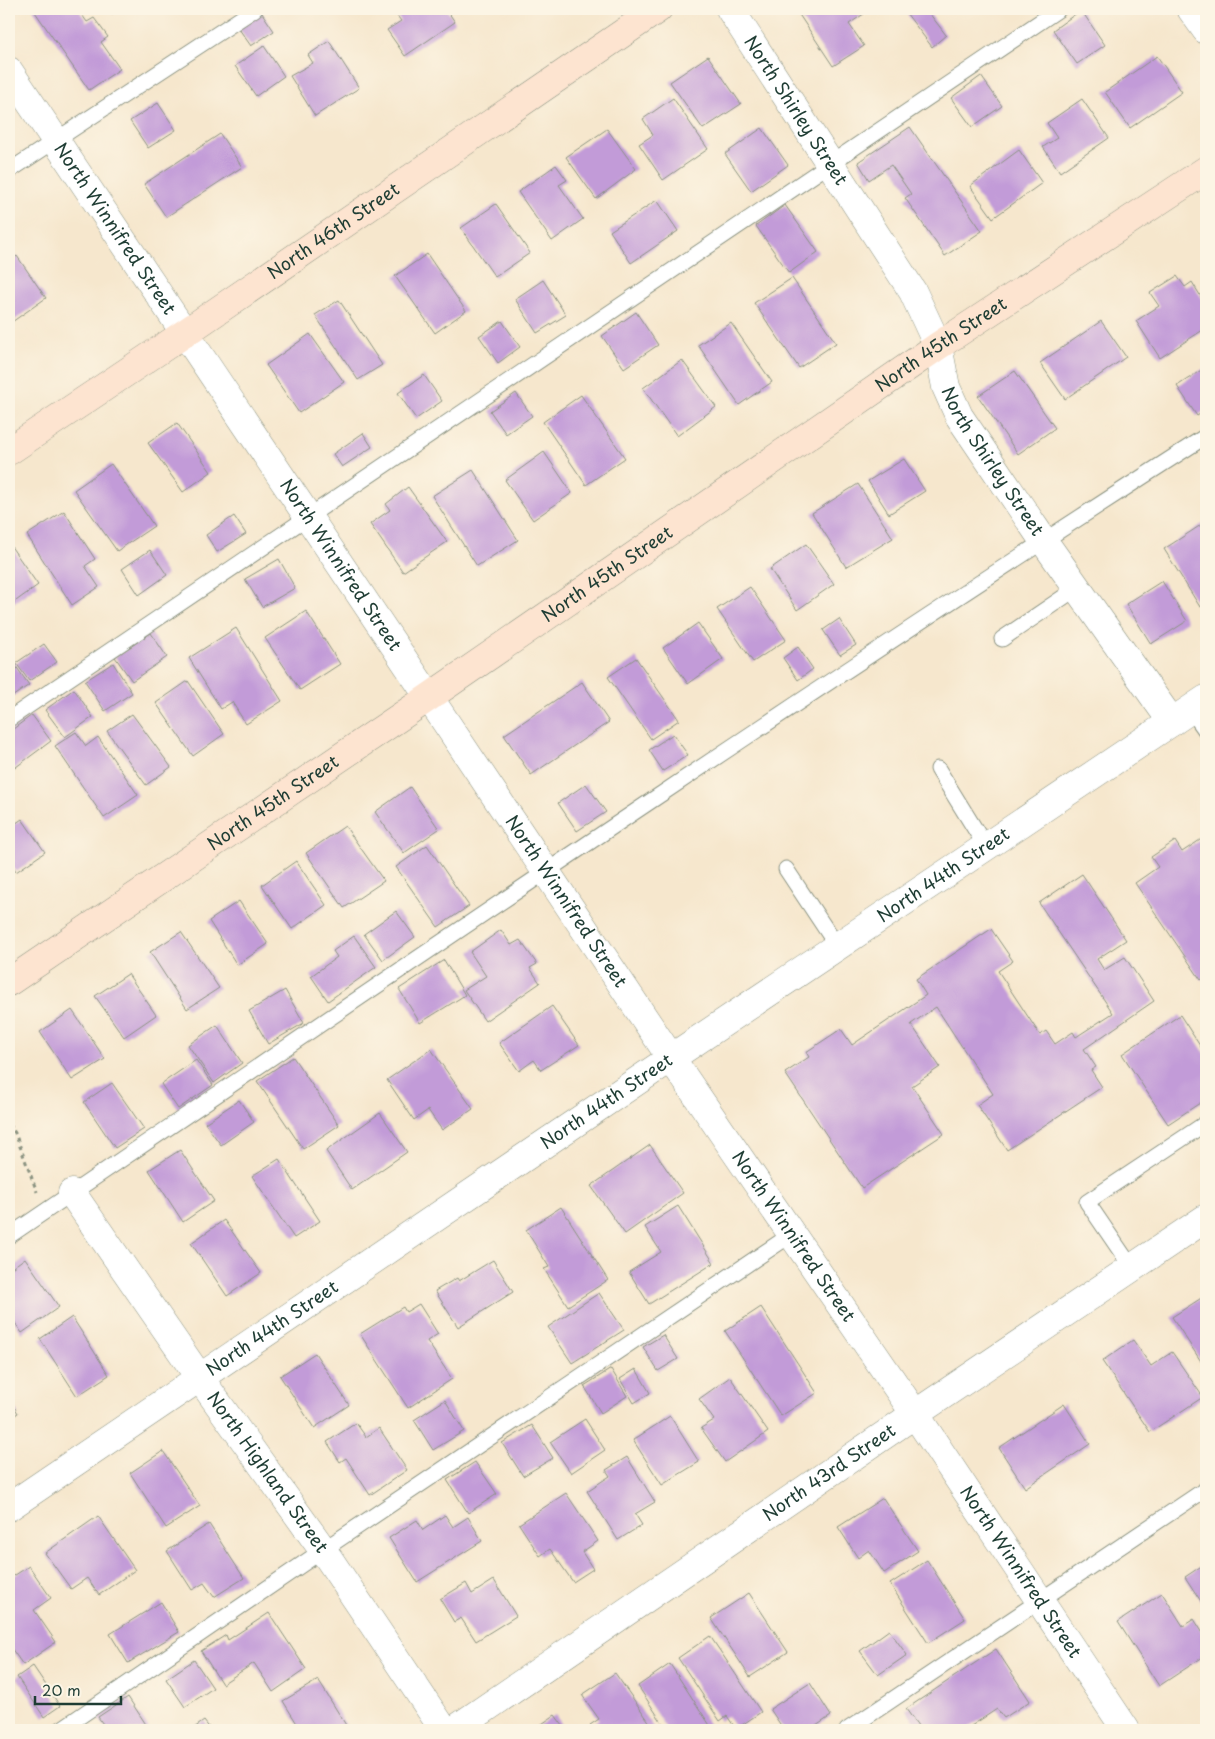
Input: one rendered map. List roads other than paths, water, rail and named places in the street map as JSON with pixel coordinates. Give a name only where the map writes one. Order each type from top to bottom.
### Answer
[{"type":"street","name":"North 46th Street","points":[[9,451],[185,333],[658,9]]},
{"type":"street","name":"North Shirley Street","points":[[730,9],[913,292],[938,346],[946,387],[959,416],[1077,588],[1194,715]]},
{"type":"street","points":[[1191,9],[1206,30]]},
{"type":"street","name":"North Winnifred Street","points":[[9,71],[428,698],[671,1058],[915,1414],[1126,1730]]},
{"type":"street","name":"North 45th Street","points":[[9,982],[428,698],[938,346],[1206,170]]},
{"type":"street","name":"North 44th Street","points":[[9,1507],[986,847],[1194,715]]},
{"type":"street","name":"North Highland Street","points":[[62,1200],[199,1377],[323,1550],[444,1730]]},
{"type":"street","name":"North 43rd Street","points":[[454,1730],[915,1414],[1206,1218]]},
{"type":"lane","points":[[9,171],[255,9]]},
{"type":"lane","points":[[9,719],[1059,9]]},
{"type":"lane","points":[[9,1236],[546,872],[1043,540],[1206,436]]},
{"type":"lane","points":[[1002,638],[1077,588]]},
{"type":"lane","points":[[938,769],[986,847]]},
{"type":"lane","points":[[786,870],[838,946]]},
{"type":"lane","points":[[1132,1268],[1087,1202],[1206,1123]]},
{"type":"lane","points":[[60,1730],[792,1234]]},
{"type":"lane","points":[[847,1730],[1206,1488]]}]
